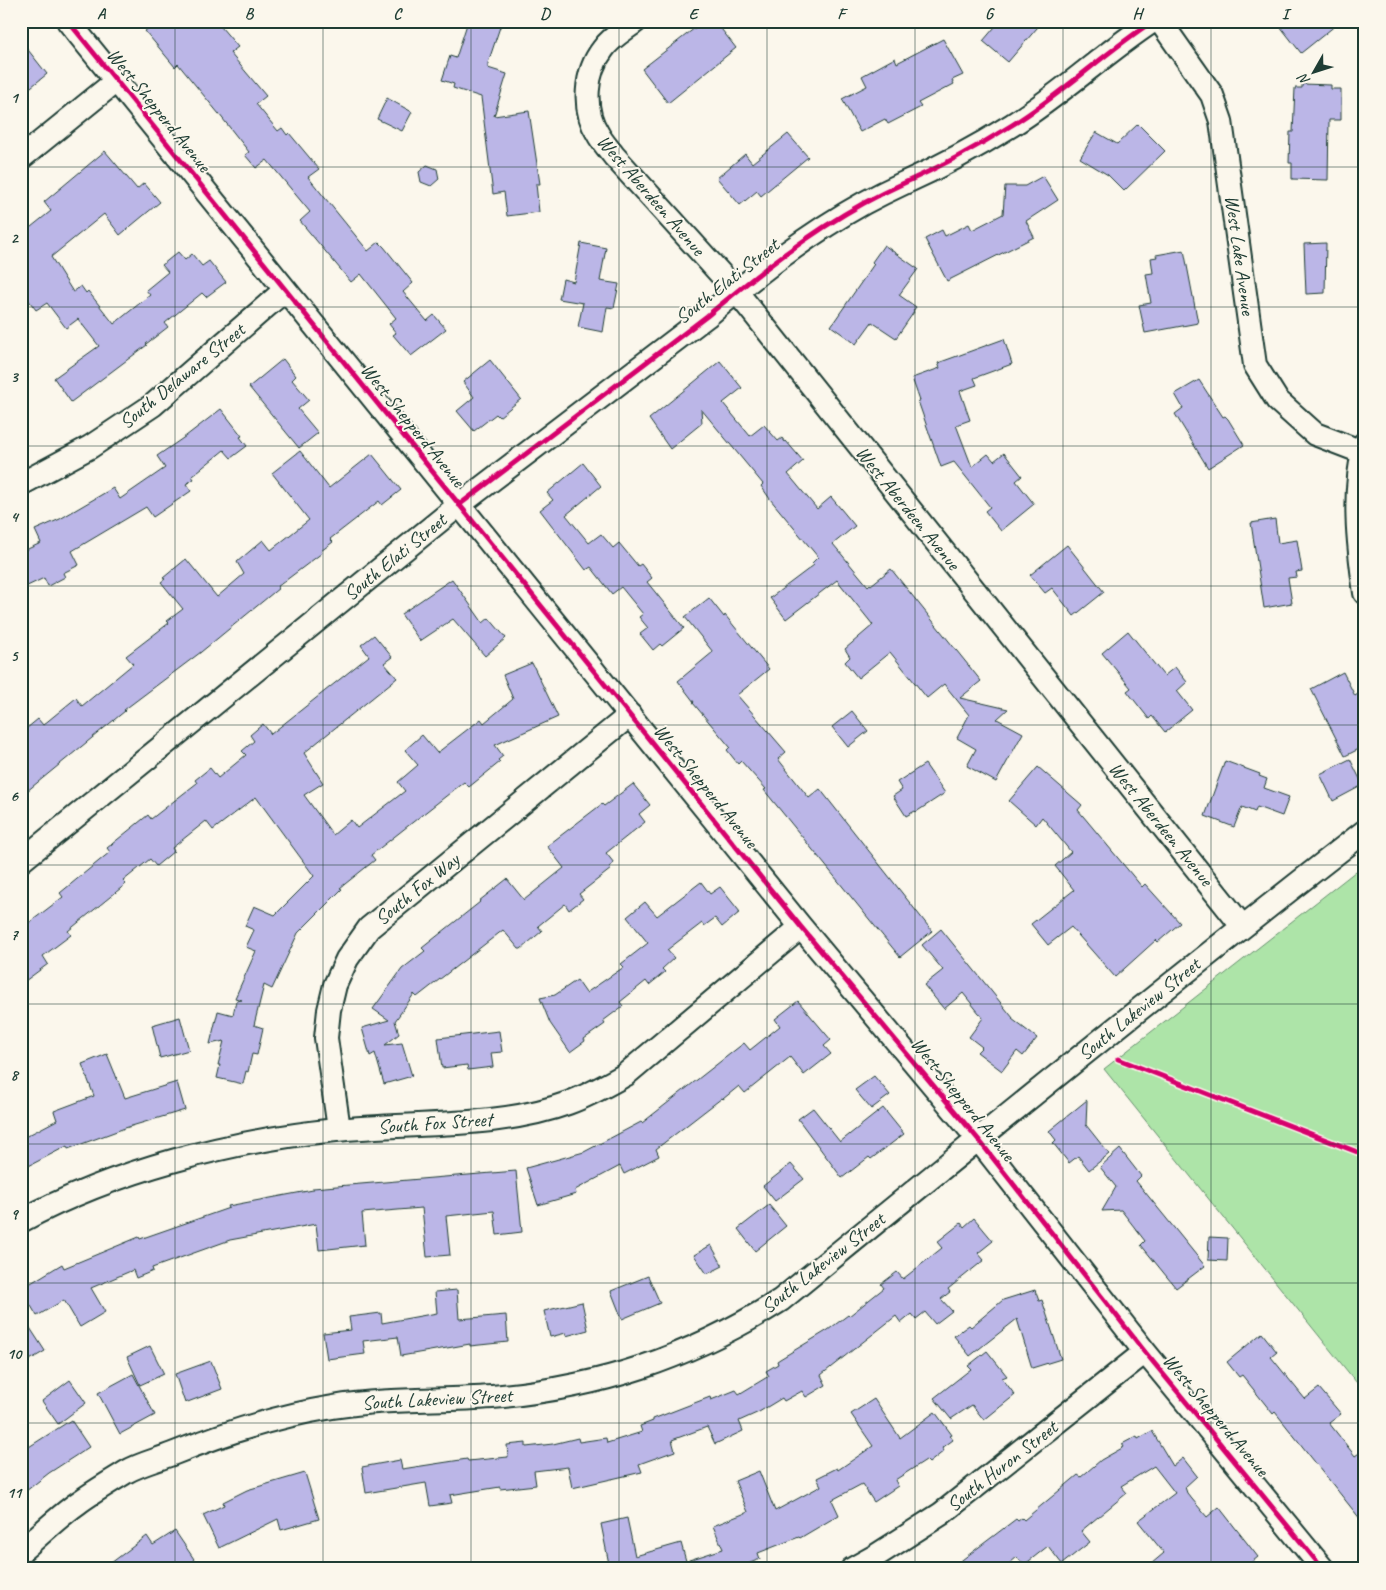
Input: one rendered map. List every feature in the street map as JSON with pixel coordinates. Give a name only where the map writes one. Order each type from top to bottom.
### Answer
[{"type":"street","name":"West Shepperd Avenue","points":[[68,21],[801,927],[978,1139],[1145,1352],[1323,1569]]},
{"type":"street","name":"West Aberdeen Avenue","points":[[636,21],[615,36],[603,49],[595,63],[588,87],[588,104],[597,134],[614,156],[736,292],[1242,926]]},
{"type":"street","name":"South Elati Street","points":[[21,861],[459,505],[708,316],[736,292],[831,222],[866,202],[971,149],[1013,124],[1054,97],[1129,36],[1153,21]]},
{"type":"street","name":"West Lake Avenue","points":[[1160,21],[1212,95],[1221,121],[1255,365],[1277,400],[1315,434],[1364,448]]},
{"type":"street","points":[[21,158],[116,81]]},
{"type":"street","name":"South Delaware Street","points":[[21,484],[90,447],[152,405],[285,290]]},
{"type":"street","points":[[1364,448],[1356,512],[1365,593]]},
{"type":"street","name":"South Fox Way","points":[[339,1129],[326,1038],[329,1010],[335,985],[347,959],[369,928],[630,716]]},
{"type":"street","name":"South Lakeview Street","points":[[21,1551],[77,1504],[128,1471],[230,1432],[287,1416],[334,1406],[393,1400],[490,1397],[540,1393],[598,1381],[656,1364],[711,1340],[780,1300],[1242,926],[1365,831]]},
{"type":"street","name":"South Fox Street","points":[[21,1221],[43,1209],[104,1184],[169,1162],[234,1146],[339,1129],[451,1123],[526,1115],[568,1104],[599,1090],[626,1074],[801,927]]},
{"type":"street","name":"South Huron Street","points":[[852,1569],[941,1514],[1145,1352]]},
{"type":"green space","points":[[1365,864],[1365,1393],[1104,1069]]},
{"type":"building","points":[[158,21],[216,21],[238,47],[230,53],[266,96],[256,104],[278,131],[282,128],[287,135],[289,133],[319,169],[308,177],[368,251],[379,242],[384,247],[413,283],[403,292],[427,321],[434,315],[446,329],[411,356],[393,335],[396,333],[389,324],[396,318],[361,274],[351,282],[300,221],[310,212],[267,160],[256,168],[245,155],[249,152],[219,114],[178,64],[175,67],[145,31]]},
{"type":"building","points":[[468,21],[502,21],[488,63],[488,68],[507,74],[494,116],[529,111],[540,184],[536,184],[539,212],[507,216],[504,192],[493,194],[481,97],[453,88],[454,84],[442,80],[450,56],[456,58]]},
{"type":"building","points":[[704,21],[715,21],[736,48],[668,103],[642,69]]},
{"type":"building","points":[[1000,21],[1043,21],[1008,62],[983,41]]},
{"type":"building","points":[[1276,21],[1341,21],[1301,53]]},
{"type":"building","points":[[943,39],[963,75],[952,80],[954,84],[918,103],[921,107],[888,124],[885,119],[860,132],[842,99],[867,86],[862,76],[895,58],[897,63]]},
{"type":"building","points":[[21,41],[47,74],[21,95]]},
{"type":"building","points":[[1302,84],[1331,85],[1331,89],[1341,89],[1341,120],[1329,120],[1328,180],[1292,179],[1292,163],[1289,163],[1290,132],[1293,132],[1295,88],[1302,88]]},
{"type":"building","points":[[387,98],[412,112],[402,131],[377,119]]},
{"type":"building","points":[[1138,124],[1165,151],[1124,191],[1108,175],[1080,158],[1096,132],[1117,144]]},
{"type":"building","points":[[788,134],[808,157],[761,196],[757,191],[740,205],[717,178],[745,154],[752,163]]},
{"type":"building","points":[[105,151],[137,189],[144,183],[160,202],[120,235],[104,214],[51,257],[73,292],[81,286],[86,293],[88,291],[114,324],[150,295],[146,290],[168,272],[162,265],[178,252],[185,260],[192,254],[202,266],[209,261],[226,282],[206,297],[202,293],[165,323],[168,327],[147,345],[71,402],[54,378],[99,346],[78,319],[66,328],[47,303],[36,310],[21,290],[21,235],[51,211],[44,202]]},
{"type":"building","points":[[427,165],[437,169],[439,179],[431,186],[421,182],[419,172]]},
{"type":"building","points":[[1043,176],[1058,200],[1026,221],[1034,237],[947,281],[925,239],[942,230],[945,236],[969,224],[972,230],[1003,214],[1005,186],[1025,186]]},
{"type":"building","points":[[581,243],[606,248],[600,281],[619,284],[614,308],[607,307],[603,332],[578,327],[583,303],[559,299],[563,279],[574,282]]},
{"type":"building","points":[[1326,243],[1325,293],[1306,294],[1304,244]]},
{"type":"building","points":[[884,245],[918,269],[899,295],[916,307],[896,338],[872,322],[856,344],[831,326],[874,264],[872,262]]},
{"type":"building","points":[[1184,250],[1198,323],[1145,333],[1139,305],[1151,303],[1146,274],[1153,273],[1151,258],[1157,257],[1156,255]]},
{"type":"building","points":[[1004,339],[1012,364],[974,378],[977,385],[960,391],[970,420],[956,425],[972,467],[988,454],[994,461],[1004,453],[1022,476],[1016,481],[1034,504],[1001,531],[985,511],[990,507],[954,462],[941,467],[912,378],[940,368],[938,363]]},
{"type":"building","points":[[283,359],[296,376],[292,380],[309,400],[298,409],[318,433],[299,448],[249,387]]},
{"type":"building","points":[[490,360],[521,399],[499,417],[496,414],[474,431],[457,411],[474,397],[463,382]]},
{"type":"building","points":[[720,361],[742,388],[723,403],[750,436],[764,425],[778,441],[782,438],[786,441],[803,461],[788,474],[817,509],[831,497],[855,526],[833,544],[868,586],[891,569],[981,681],[960,698],[1008,709],[997,719],[1023,733],[996,782],[967,766],[976,749],[957,738],[969,715],[944,684],[927,698],[890,652],[858,678],[845,662],[850,657],[845,649],[873,625],[837,580],[786,619],[770,598],[814,565],[812,563],[818,557],[770,499],[761,486],[763,484],[701,409],[702,423],[670,449],[649,419]]},
{"type":"building","points":[[1199,380],[1223,417],[1225,416],[1228,419],[1244,445],[1208,468],[1175,414],[1183,408],[1175,394]]},
{"type":"building","points":[[221,409],[242,436],[240,437],[247,446],[231,458],[224,450],[192,476],[194,479],[186,484],[191,491],[153,517],[146,507],[72,551],[79,565],[63,573],[65,577],[48,586],[44,578],[21,589],[21,552],[41,543],[35,530],[60,519],[113,488],[120,499],[165,468],[157,456]]},
{"type":"building","points":[[300,451],[329,488],[372,454],[401,490],[382,505],[379,501],[330,539],[333,542],[321,551],[322,553],[277,587],[279,588],[201,652],[124,710],[21,796],[21,733],[38,719],[43,725],[76,698],[82,706],[133,664],[126,656],[169,623],[167,621],[183,609],[161,582],[165,579],[163,578],[186,559],[217,597],[244,574],[237,562],[263,540],[271,550],[309,520],[272,473]]},
{"type":"building","points":[[583,463],[601,486],[566,515],[589,543],[601,534],[613,548],[619,543],[638,566],[641,564],[652,578],[647,582],[684,628],[662,646],[660,644],[653,650],[640,634],[648,628],[639,617],[643,614],[621,587],[612,594],[591,567],[586,570],[540,510],[553,500],[547,493]]},
{"type":"building","points":[[1275,519],[1278,543],[1297,540],[1302,571],[1296,572],[1297,577],[1288,578],[1292,603],[1264,608],[1251,523]]},
{"type":"building","points":[[1067,545],[1104,592],[1074,616],[1052,588],[1045,593],[1030,575]]},
{"type":"building","points":[[452,579],[483,623],[489,618],[506,638],[485,656],[453,619],[420,641],[401,614]]},
{"type":"building","points":[[709,598],[769,669],[737,695],[786,752],[778,759],[809,798],[820,789],[932,931],[900,957],[764,790],[766,789],[741,761],[738,764],[727,750],[730,747],[693,703],[678,681],[713,652],[685,617]]},
{"type":"building","points":[[1128,631],[1164,676],[1175,667],[1187,682],[1177,691],[1192,710],[1165,732],[1152,716],[1149,719],[1127,691],[1131,688],[1102,653]]},
{"type":"building","points":[[374,635],[392,657],[384,663],[397,678],[304,753],[323,783],[304,795],[333,835],[351,820],[357,828],[405,791],[398,782],[418,765],[405,750],[422,735],[437,753],[481,719],[484,723],[513,699],[503,675],[532,663],[558,717],[495,745],[503,756],[498,760],[500,762],[469,787],[464,782],[371,855],[375,860],[340,888],[342,889],[298,933],[272,989],[264,985],[254,1025],[263,1028],[257,1055],[252,1054],[243,1084],[217,1078],[224,1041],[210,1044],[218,1011],[233,1015],[236,1001],[242,1000],[235,998],[256,951],[246,947],[254,930],[245,926],[254,906],[275,915],[314,876],[256,797],[213,830],[206,821],[172,848],[174,851],[156,866],[150,859],[123,881],[126,884],[68,931],[71,935],[43,956],[48,964],[21,984],[21,929],[63,897],[60,893],[110,852],[107,848],[148,815],[151,819],[197,783],[195,780],[210,768],[218,778],[246,755],[242,751],[254,741],[250,735],[263,724],[271,734],[369,656],[361,645]]},
{"type":"building","points":[[1343,672],[1355,696],[1358,694],[1365,707],[1365,746],[1345,756],[1311,689]]},
{"type":"building","points":[[852,711],[868,731],[848,747],[832,727]]},
{"type":"building","points":[[1350,759],[1363,785],[1333,801],[1320,774]]},
{"type":"building","points":[[1225,761],[1260,774],[1259,776],[1267,779],[1264,788],[1289,797],[1282,816],[1257,807],[1255,812],[1242,807],[1234,827],[1205,816]]},
{"type":"building","points":[[925,764],[945,793],[916,812],[906,816],[893,796],[902,790],[897,782]]},
{"type":"building","points":[[1038,767],[1082,805],[1078,810],[1142,887],[1145,884],[1180,923],[1158,942],[1156,940],[1115,977],[1071,927],[1048,945],[1031,924],[1074,890],[1055,866],[1071,852],[1042,817],[1036,825],[1009,801]]},
{"type":"building","points":[[633,784],[650,805],[639,814],[645,822],[606,853],[614,863],[609,867],[611,869],[579,894],[583,899],[569,910],[565,904],[538,926],[542,931],[521,949],[503,930],[417,997],[414,994],[395,1021],[399,1034],[385,1045],[402,1043],[412,1076],[384,1084],[375,1053],[370,1056],[362,1028],[389,1020],[373,1009],[402,969],[425,951],[422,948],[507,879],[524,900],[564,868],[547,846],[602,804],[604,806]]},
{"type":"building","points":[[701,882],[710,894],[720,887],[740,912],[722,927],[715,918],[704,926],[702,923],[667,950],[674,958],[662,969],[665,972],[649,985],[646,981],[620,1002],[623,1006],[603,1021],[605,1024],[570,1052],[550,1023],[540,998],[555,995],[577,980],[586,993],[624,967],[621,964],[648,943],[627,917],[645,902],[657,916]]},
{"type":"building","points":[[941,929],[1012,1019],[1037,1038],[1023,1056],[1017,1051],[1002,1071],[977,1052],[982,1047],[969,1037],[983,1018],[963,993],[944,1009],[924,985],[943,970],[922,945]]},
{"type":"building","points":[[798,1001],[831,1040],[824,1046],[831,1054],[804,1075],[790,1057],[745,1093],[739,1086],[722,1098],[656,1149],[659,1156],[624,1174],[620,1166],[575,1190],[576,1194],[538,1205],[526,1168],[584,1152],[642,1123],[744,1043],[750,1050],[780,1026],[775,1019]]},
{"type":"building","points":[[180,1017],[189,1050],[160,1058],[152,1025]]},
{"type":"building","points":[[499,1031],[502,1052],[491,1053],[493,1067],[468,1070],[467,1065],[442,1068],[438,1038]]},
{"type":"building","points":[[107,1054],[125,1098],[177,1082],[185,1110],[125,1128],[68,1149],[67,1146],[21,1170],[21,1139],[57,1120],[54,1111],[94,1096],[82,1064]]},
{"type":"building","points":[[874,1076],[890,1095],[871,1109],[855,1090]]},
{"type":"building","points":[[1087,1100],[1086,1125],[1109,1154],[1089,1170],[1078,1156],[1069,1163],[1053,1143],[1056,1140],[1049,1131]]},
{"type":"building","points":[[813,1108],[840,1142],[883,1108],[904,1134],[842,1178],[798,1119]]},
{"type":"building","points":[[1120,1149],[1141,1176],[1136,1181],[1205,1266],[1176,1288],[1141,1245],[1145,1241],[1121,1210],[1102,1211],[1116,1187],[1100,1167]]},
{"type":"building","points":[[791,1164],[804,1179],[775,1201],[763,1186]]},
{"type":"building","points":[[516,1171],[522,1232],[497,1235],[494,1211],[446,1216],[450,1255],[427,1257],[422,1208],[362,1213],[365,1245],[319,1250],[316,1224],[230,1240],[152,1268],[153,1271],[136,1278],[133,1270],[91,1288],[105,1312],[80,1327],[64,1300],[37,1316],[21,1289],[62,1264],[64,1268],[139,1237],[140,1239],[229,1208],[228,1206],[313,1190],[313,1188]]},
{"type":"building","points":[[769,1205],[786,1226],[755,1251],[738,1229]]},
{"type":"building","points":[[974,1218],[993,1241],[978,1253],[984,1260],[948,1289],[950,1292],[941,1299],[952,1311],[935,1324],[925,1312],[916,1319],[912,1314],[901,1323],[896,1316],[821,1375],[826,1385],[806,1397],[802,1391],[784,1401],[782,1398],[739,1421],[743,1431],[715,1444],[707,1427],[672,1440],[675,1451],[639,1464],[642,1472],[572,1488],[568,1467],[534,1471],[536,1485],[500,1489],[500,1487],[450,1495],[452,1503],[430,1506],[426,1483],[366,1493],[362,1467],[400,1460],[402,1469],[467,1459],[468,1461],[508,1457],[507,1445],[526,1443],[526,1447],[553,1444],[578,1438],[579,1442],[606,1438],[607,1443],[642,1432],[640,1426],[653,1421],[653,1419],[710,1397],[711,1400],[736,1390],[739,1394],[769,1376],[766,1371],[778,1364],[777,1361],[849,1316],[884,1288],[881,1284],[897,1272],[903,1279],[942,1248],[937,1242],[961,1223],[964,1227]]},
{"type":"building","points":[[1209,1237],[1228,1238],[1227,1261],[1208,1260]]},
{"type":"building","points":[[711,1245],[723,1266],[707,1274],[694,1255]]},
{"type":"building","points":[[648,1276],[660,1303],[622,1319],[611,1291]]},
{"type":"building","points":[[457,1290],[459,1319],[506,1315],[508,1342],[470,1346],[470,1344],[401,1356],[398,1337],[363,1341],[365,1354],[327,1359],[323,1333],[351,1330],[349,1317],[381,1313],[382,1323],[437,1313],[435,1292]]},
{"type":"building","points":[[1035,1290],[1039,1301],[1042,1300],[1061,1359],[1032,1368],[1017,1319],[970,1356],[954,1336],[969,1325],[971,1327],[1003,1300]]},
{"type":"building","points":[[582,1302],[588,1330],[566,1336],[566,1333],[550,1337],[544,1311]]},
{"type":"building","points":[[21,1314],[45,1351],[21,1365]]},
{"type":"building","points":[[1262,1333],[1277,1352],[1271,1357],[1305,1399],[1319,1388],[1341,1414],[1329,1423],[1355,1456],[1365,1449],[1365,1525],[1275,1412],[1273,1414],[1242,1375],[1239,1377],[1227,1362]]},
{"type":"building","points":[[150,1346],[164,1374],[140,1385],[127,1357]]},
{"type":"building","points":[[987,1351],[1007,1376],[1002,1378],[1015,1395],[984,1420],[972,1405],[951,1419],[934,1398],[971,1369],[968,1366]]},
{"type":"building","points":[[211,1361],[222,1389],[185,1403],[175,1374]]},
{"type":"building","points":[[133,1374],[155,1415],[120,1434],[98,1393]]},
{"type":"building","points":[[70,1380],[86,1403],[58,1424],[42,1401]]},
{"type":"building","points":[[874,1399],[900,1438],[935,1412],[952,1435],[950,1436],[953,1440],[942,1448],[944,1451],[929,1463],[926,1460],[895,1480],[898,1486],[874,1502],[862,1484],[832,1500],[839,1515],[800,1538],[758,1553],[760,1559],[735,1569],[610,1569],[601,1524],[627,1518],[635,1556],[681,1543],[686,1561],[723,1549],[713,1526],[748,1512],[735,1481],[759,1471],[775,1511],[821,1486],[817,1478],[837,1468],[838,1470],[873,1446],[851,1414]]},
{"type":"building","points":[[71,1420],[89,1447],[49,1473],[21,1495],[21,1452]]},
{"type":"building","points":[[1152,1431],[1173,1466],[1183,1458],[1197,1476],[1185,1487],[1187,1493],[1207,1517],[1219,1507],[1258,1557],[1243,1569],[1145,1569],[1164,1553],[1138,1521],[1175,1493],[1154,1466],[1121,1486],[1127,1493],[1081,1531],[1090,1542],[1062,1564],[1048,1546],[1024,1565],[1017,1557],[1003,1569],[950,1569],[1016,1519],[1018,1521],[1022,1518],[1024,1520],[1078,1475],[1081,1477],[1101,1460],[1124,1447],[1122,1444],[1137,1436],[1138,1439]]},
{"type":"building","points":[[305,1473],[319,1519],[281,1530],[278,1519],[219,1548],[203,1515],[224,1505],[223,1502],[247,1490]]},
{"type":"building","points":[[175,1531],[196,1562],[185,1569],[103,1569],[147,1536],[153,1545]]},
{"type":"cycle path","points":[[68,21],[801,927],[978,1139],[1145,1352],[1323,1569]]},
{"type":"cycle path","points":[[459,505],[803,241],[864,203],[930,171],[1012,125],[1153,21]]},
{"type":"cycle path","points":[[1118,1059],[1365,1155]]}]
